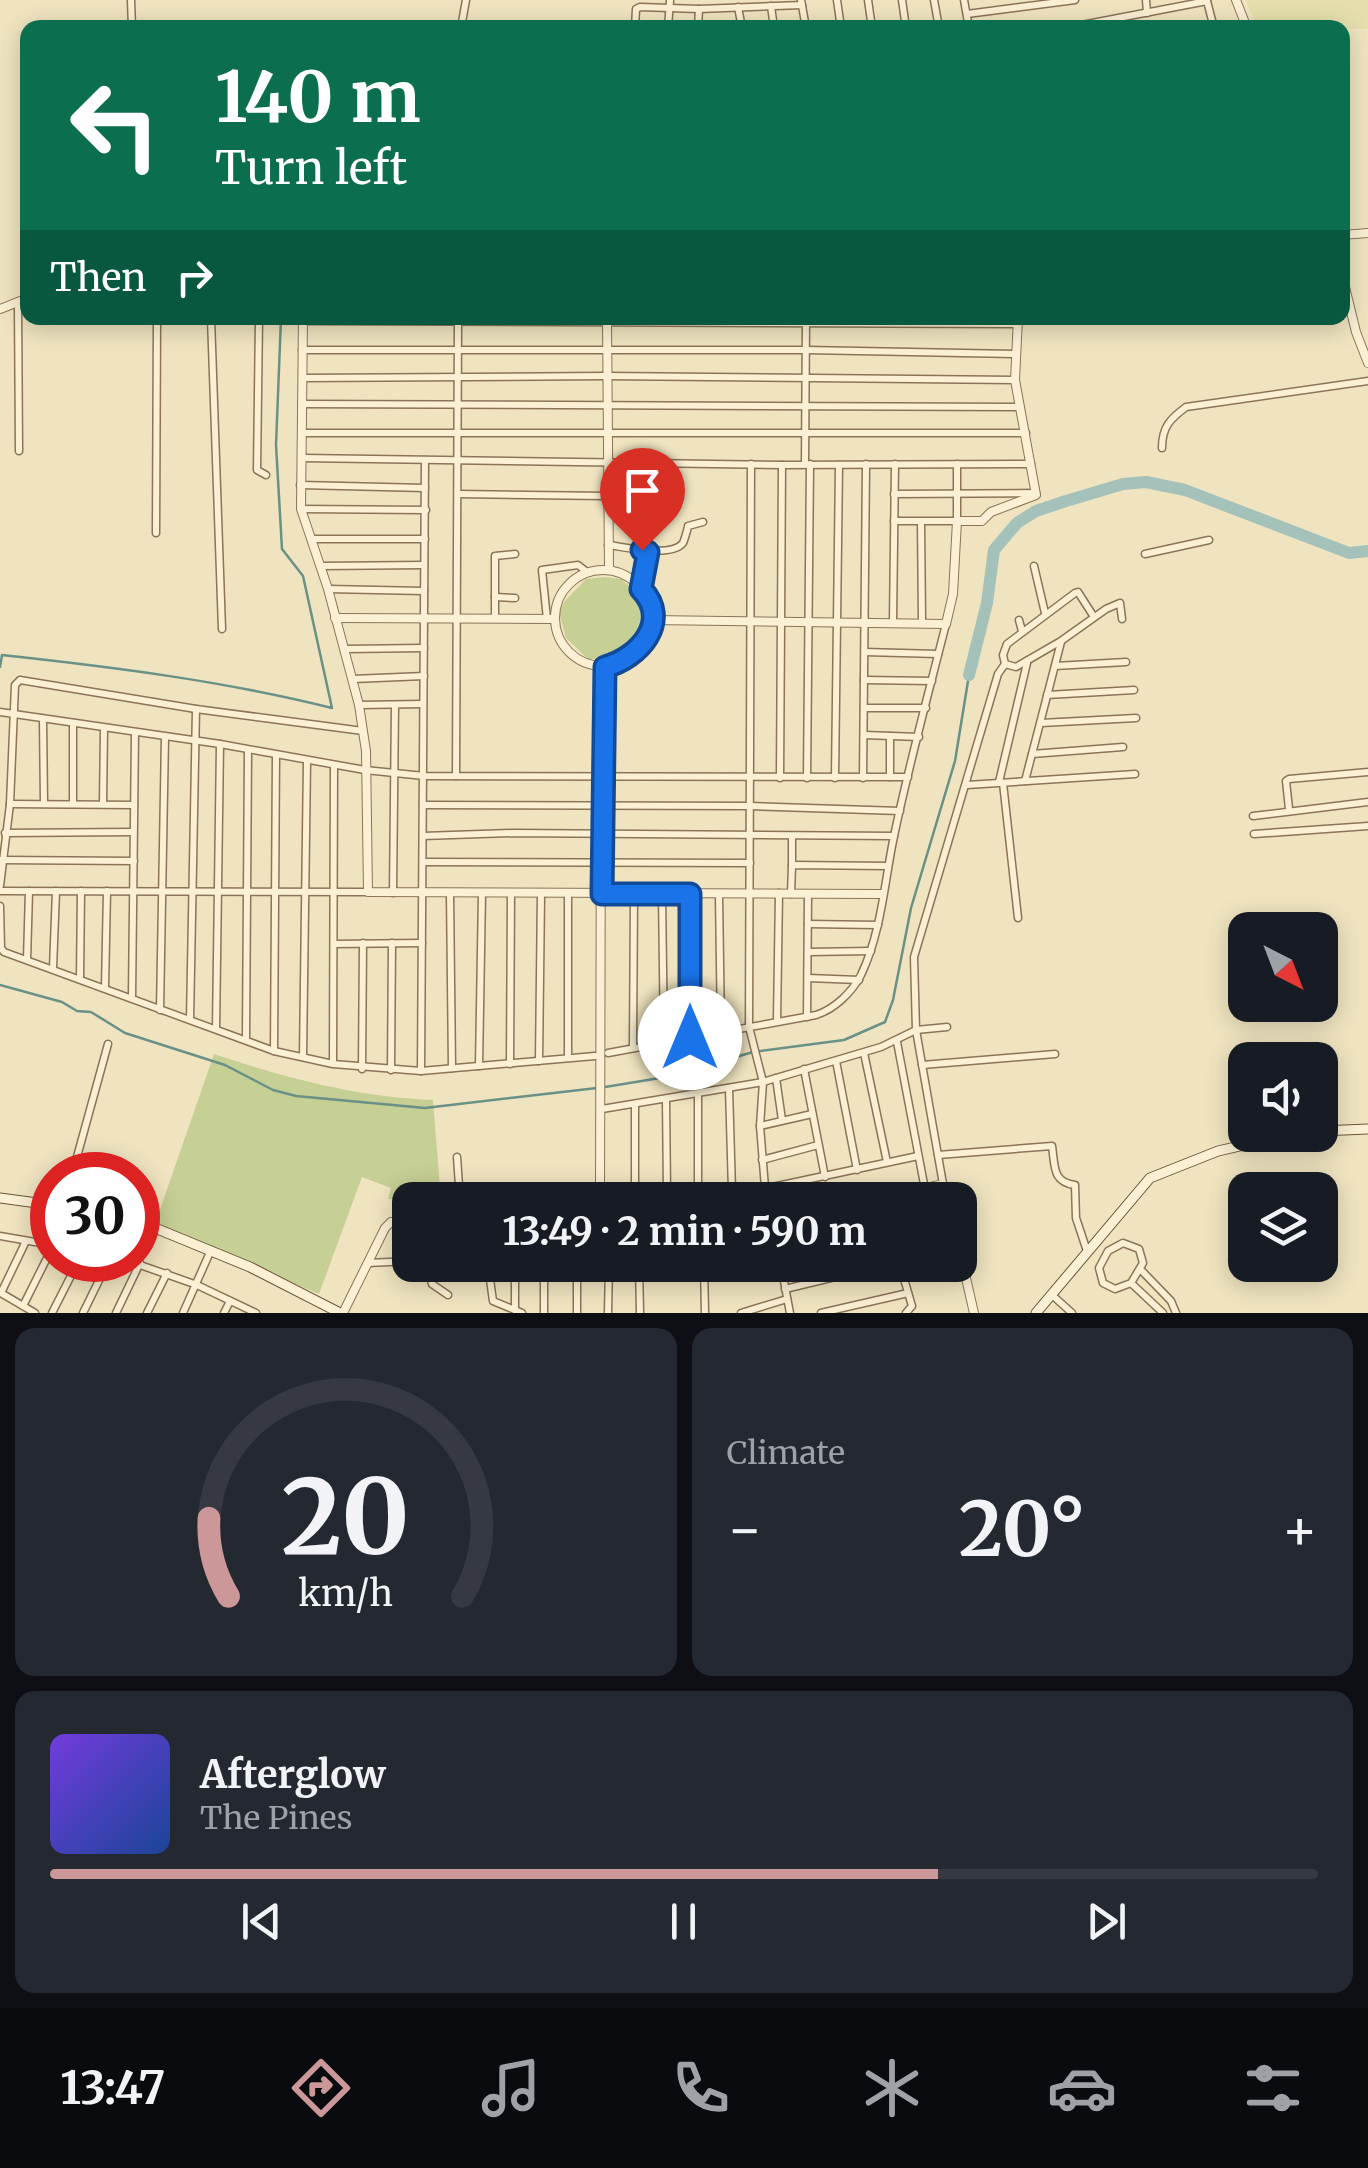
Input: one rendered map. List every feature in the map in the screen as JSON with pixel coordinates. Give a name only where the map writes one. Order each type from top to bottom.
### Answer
[{"type":"main road","points":[[1338,1130],[1368,1129]]},
{"type":"main road","points":[[1038,1312],[1136,1191],[1164,1171],[1228,1147]]},
{"type":"main road","points":[[0,1198],[30,1202]]},
{"type":"main road","points":[[160,1230],[341,1313]]},
{"type":"street","points":[[964,0],[968,20]]},
{"type":"street","points":[[967,14],[1076,0]]},
{"type":"street","points":[[1146,0],[1147,14]]},
{"type":"street","points":[[1112,20],[1147,14],[1175,3],[1206,1]]},
{"type":"street","points":[[636,20],[638,7],[669,4],[699,9],[802,2]]},
{"type":"street","points":[[770,6],[773,20]]},
{"type":"street","points":[[738,7],[740,20]]},
{"type":"street","points":[[698,20],[699,9]]},
{"type":"street","points":[[1350,308],[1368,363]]},
{"type":"street","points":[[19,451],[22,325]]},
{"type":"street","points":[[156,533],[157,325]]},
{"type":"street","points":[[211,325],[222,629]]},
{"type":"street","points":[[259,325],[257,470],[266,475]]},
{"type":"street","points":[[303,325],[301,510],[321,566],[359,706],[368,892]]},
{"type":"street","points":[[456,776],[458,325]]},
{"type":"street","points":[[606,325],[609,568]]},
{"type":"street","points":[[806,325],[807,778]]},
{"type":"street","points":[[1018,325],[1015,380],[1036,493]]},
{"type":"street","points":[[302,350],[1015,354]]},
{"type":"street","points":[[303,378],[1015,380]]},
{"type":"street","points":[[1162,448],[1162,431],[1186,407],[1368,380]]},
{"type":"street","points":[[302,404],[1020,408]]},
{"type":"street","points":[[302,433],[1026,433]]},
{"type":"street","points":[[302,458],[1032,464]]},
{"type":"street","points":[[421,1071],[425,460]]},
{"type":"street","points":[[751,464],[748,1028],[763,1082],[763,1182]]},
{"type":"street","points":[[780,779],[782,464]]},
{"type":"street","points":[[835,778],[838,464]]},
{"type":"street","points":[[863,778],[866,464]]},
{"type":"street","points":[[894,621],[895,464]]},
{"type":"street","points":[[608,1052],[828,1011],[859,980],[878,925],[894,836],[953,594],[956,464]]},
{"type":"street","points":[[300,485],[425,488]]},
{"type":"street","points":[[894,494],[1036,493]]},
{"type":"street","points":[[894,521],[982,521],[991,512],[1036,493]]},
{"type":"street","points":[[458,494],[606,496]]},
{"type":"street","points":[[301,510],[426,510]]},
{"type":"street","points":[[608,545],[648,552],[679,546],[688,526],[703,522]]},
{"type":"street","points":[[922,522],[922,621]]},
{"type":"street","points":[[310,539],[425,539]]},
{"type":"street","points":[[1145,554],[1209,540]]},
{"type":"street","points":[[641,589],[648,552]]},
{"type":"street","points":[[495,618],[495,556],[514,554]]},
{"type":"street","points":[[321,566],[424,565]]},
{"type":"street","points":[[551,619],[568,585],[587,572],[609,568],[624,574],[648,596],[651,620],[641,648],[626,662],[605,667],[585,663],[560,641],[551,619],[542,570],[578,565],[587,572]]},
{"type":"street","points":[[1034,566],[1044,613]]},
{"type":"street","points":[[328,590],[424,591]]},
{"type":"street","points":[[944,1182],[916,1030],[914,976],[918,938],[998,674],[1006,664],[1004,650],[1022,630],[1078,592],[1095,617]]},
{"type":"street","points":[[495,597],[515,598]]},
{"type":"street","points":[[1006,664],[1016,667],[1028,662],[1120,603],[1122,619]]},
{"type":"street","points":[[335,618],[551,619]]},
{"type":"street","points":[[651,620],[946,624]]},
{"type":"street","points":[[1020,620],[1022,630]]},
{"type":"street","points":[[1025,781],[1061,641]]},
{"type":"street","points":[[345,649],[424,648]]},
{"type":"street","points":[[865,652],[938,654]]},
{"type":"street","points":[[1018,918],[1001,783],[1028,662]]},
{"type":"street","points":[[1054,666],[1126,662]]},
{"type":"street","points":[[600,1182],[601,776],[605,667]]},
{"type":"street","points":[[353,679],[424,676]]},
{"type":"street","points":[[363,731],[20,680],[15,686],[10,804],[0,888],[132,892],[882,894]]},
{"type":"street","points":[[864,680],[932,681]]},
{"type":"street","points":[[1047,695],[1134,690]]},
{"type":"street","points":[[359,706],[423,704]]},
{"type":"street","points":[[393,893],[395,705]]},
{"type":"street","points":[[864,708],[926,708]]},
{"type":"street","points":[[190,1020],[196,709]]},
{"type":"street","points":[[0,712],[424,776],[908,777]]},
{"type":"street","points":[[1040,723],[1136,718]]},
{"type":"street","points":[[43,720],[44,804]]},
{"type":"street","points":[[73,723],[74,804]]},
{"type":"street","points":[[103,803],[104,729]]},
{"type":"street","points":[[132,997],[135,733]]},
{"type":"street","points":[[864,735],[919,736]]},
{"type":"street","points":[[160,1010],[165,736]]},
{"type":"street","points":[[890,736],[890,777]]},
{"type":"street","points":[[216,1029],[220,744]]},
{"type":"street","points":[[1032,754],[1124,746]]},
{"type":"street","points":[[246,1039],[248,750]]},
{"type":"street","points":[[274,1050],[276,755]]},
{"type":"street","points":[[303,1058],[307,761]]},
{"type":"street","points":[[334,764],[334,1064]]},
{"type":"street","points":[[1289,810],[1289,779],[1368,772]]},
{"type":"street","points":[[967,785],[1135,774]]},
{"type":"street","points":[[1253,816],[1368,802]]},
{"type":"street","points":[[10,804],[134,805]]},
{"type":"street","points":[[423,805],[900,810]]},
{"type":"street","points":[[1254,834],[1368,826]]},
{"type":"street","points":[[6,834],[132,832]]},
{"type":"street","points":[[423,836],[894,836]]},
{"type":"street","points":[[791,894],[792,836]]},
{"type":"street","points":[[1,860],[134,861]]},
{"type":"street","points":[[422,862],[750,863]]},
{"type":"street","points":[[792,865],[888,866]]},
{"type":"street","points":[[27,960],[30,891]]},
{"type":"street","points":[[53,968],[56,891]]},
{"type":"street","points":[[80,978],[81,891]]},
{"type":"street","points":[[105,987],[107,891]]},
{"type":"street","points":[[450,893],[452,1068]]},
{"type":"street","points":[[479,1066],[482,893]]},
{"type":"street","points":[[510,1064],[511,893]]},
{"type":"street","points":[[778,1022],[779,893]]},
{"type":"street","points":[[540,1061],[541,894]]},
{"type":"street","points":[[568,894],[568,1058]]},
{"type":"street","points":[[633,1048],[634,894]]},
{"type":"street","points":[[662,894],[664,1044]]},
{"type":"street","points":[[690,894],[690,1038]]},
{"type":"street","points":[[720,894],[720,1032]]},
{"type":"street","points":[[806,1017],[808,894]]},
{"type":"street","points":[[0,906],[1,951],[303,1058],[362,1069],[421,1071],[595,1056]]},
{"type":"street","points":[[808,924],[878,925]]},
{"type":"street","points":[[362,1069],[364,943]]},
{"type":"street","points":[[391,1070],[392,943]]},
{"type":"street","points":[[334,944],[422,943]]},
{"type":"street","points":[[808,952],[871,951]]},
{"type":"street","points":[[808,978],[859,980]]},
{"type":"street","points":[[602,1105],[635,1106],[763,1082],[898,1042],[916,1030],[947,1027]]},
{"type":"street","points":[[898,1042],[923,1182]]},
{"type":"street","points":[[78,1152],[108,1044]]},
{"type":"street","points":[[864,1053],[886,1162]]},
{"type":"street","points":[[922,1065],[1055,1054]]},
{"type":"street","points":[[836,1061],[857,1170]]},
{"type":"street","points":[[804,1070],[826,1177]]},
{"type":"street","points":[[776,1078],[782,1120]]},
{"type":"street","points":[[729,1088],[732,1182]]},
{"type":"street","points":[[698,1094],[698,1182]]},
{"type":"street","points":[[666,1098],[668,1182]]},
{"type":"street","points":[[635,1106],[635,1182]]},
{"type":"street","points":[[760,1126],[812,1114]]},
{"type":"street","points":[[762,1160],[818,1146]]},
{"type":"street","points":[[938,1155],[1052,1146],[1056,1177],[1063,1184],[1074,1185],[1076,1218],[1091,1245],[1105,1254]]},
{"type":"street","points":[[800,1182],[918,1156]]},
{"type":"street","points":[[457,1157],[459,1182]]},
{"type":"street","points":[[341,1313],[392,1222]]},
{"type":"street","points":[[0,1236],[30,1242]]},
{"type":"street","points":[[26,1241],[0,1292],[35,1313]]},
{"type":"street","points":[[1122,1242],[1133,1245],[1143,1256],[1141,1270],[1130,1283],[1118,1289],[1103,1283],[1098,1268],[1105,1254],[1122,1242]]},
{"type":"street","points":[[183,1313],[211,1250]]},
{"type":"street","points":[[368,1262],[392,1261]]},
{"type":"street","points":[[1141,1270],[1171,1301],[1176,1313]]},
{"type":"street","points":[[160,1271],[256,1313]]},
{"type":"street","points":[[147,1313],[167,1274]]},
{"type":"street","points":[[23,1306],[35,1282]]},
{"type":"street","points":[[52,1313],[68,1282]]},
{"type":"street","points":[[83,1313],[99,1282]]},
{"type":"street","points":[[116,1313],[131,1282]]},
{"type":"street","points":[[431,1282],[448,1295]]},
{"type":"street","points":[[490,1282],[493,1301],[518,1311],[516,1282]]},
{"type":"street","points":[[544,1282],[544,1313]]},
{"type":"street","points":[[577,1282],[578,1313]]},
{"type":"street","points":[[608,1313],[609,1282]]},
{"type":"street","points":[[640,1282],[640,1313]]},
{"type":"street","points":[[705,1282],[705,1313]]},
{"type":"street","points":[[785,1282],[790,1313]]},
{"type":"street","points":[[786,1289],[815,1282]]},
{"type":"street","points":[[905,1282],[912,1309],[906,1313]]},
{"type":"street","points":[[967,1282],[974,1313]]},
{"type":"street","points":[[1130,1283],[1164,1313]]},
{"type":"street","points":[[1146,1296],[1157,1286]]},
{"type":"street","points":[[821,1313],[908,1293]]},
{"type":"street","points":[[1052,1295],[1072,1313]]},
{"type":"street","points":[[742,1313],[787,1299]]},
{"type":"street","points":[[224,1313],[230,1301]]},
{"type":"shaded area","points":[[1246,0],[1368,0],[1368,29],[1350,29],[1350,20],[1254,20]]},
{"type":"green space","points":[[586,579],[621,579],[646,601],[646,635],[622,659],[588,659],[566,638],[559,612]]},
{"type":"green space","points":[[214,1054],[322,1085],[433,1100],[440,1182],[392,1182],[392,1199],[388,1199],[391,1188],[362,1177],[319,1294],[160,1226],[160,1210]]},
{"type":"waterway","points":[[0,667],[2,655],[85,665],[209,683],[332,708],[303,576],[282,549],[276,445],[281,325]]},
{"type":"waterway","points":[[969,675],[987,603],[994,550],[1017,523],[1036,511],[1066,501],[1123,484],[1146,482],[1185,490],[1349,553],[1368,551]]},
{"type":"waterway","points":[[605,1087],[672,1076],[753,1052],[844,1040],[885,1022],[911,908],[955,761],[969,675]]},
{"type":"waterway","points":[[0,985],[62,1002],[77,1011],[91,1012],[125,1033],[225,1065],[273,1090],[296,1096],[425,1108],[597,1088]]},
{"type":"route","points":[[642,550],[648,552],[641,589],[648,596],[651,610],[649,634],[626,662],[605,667],[602,894],[690,894],[690,1038]]}]
